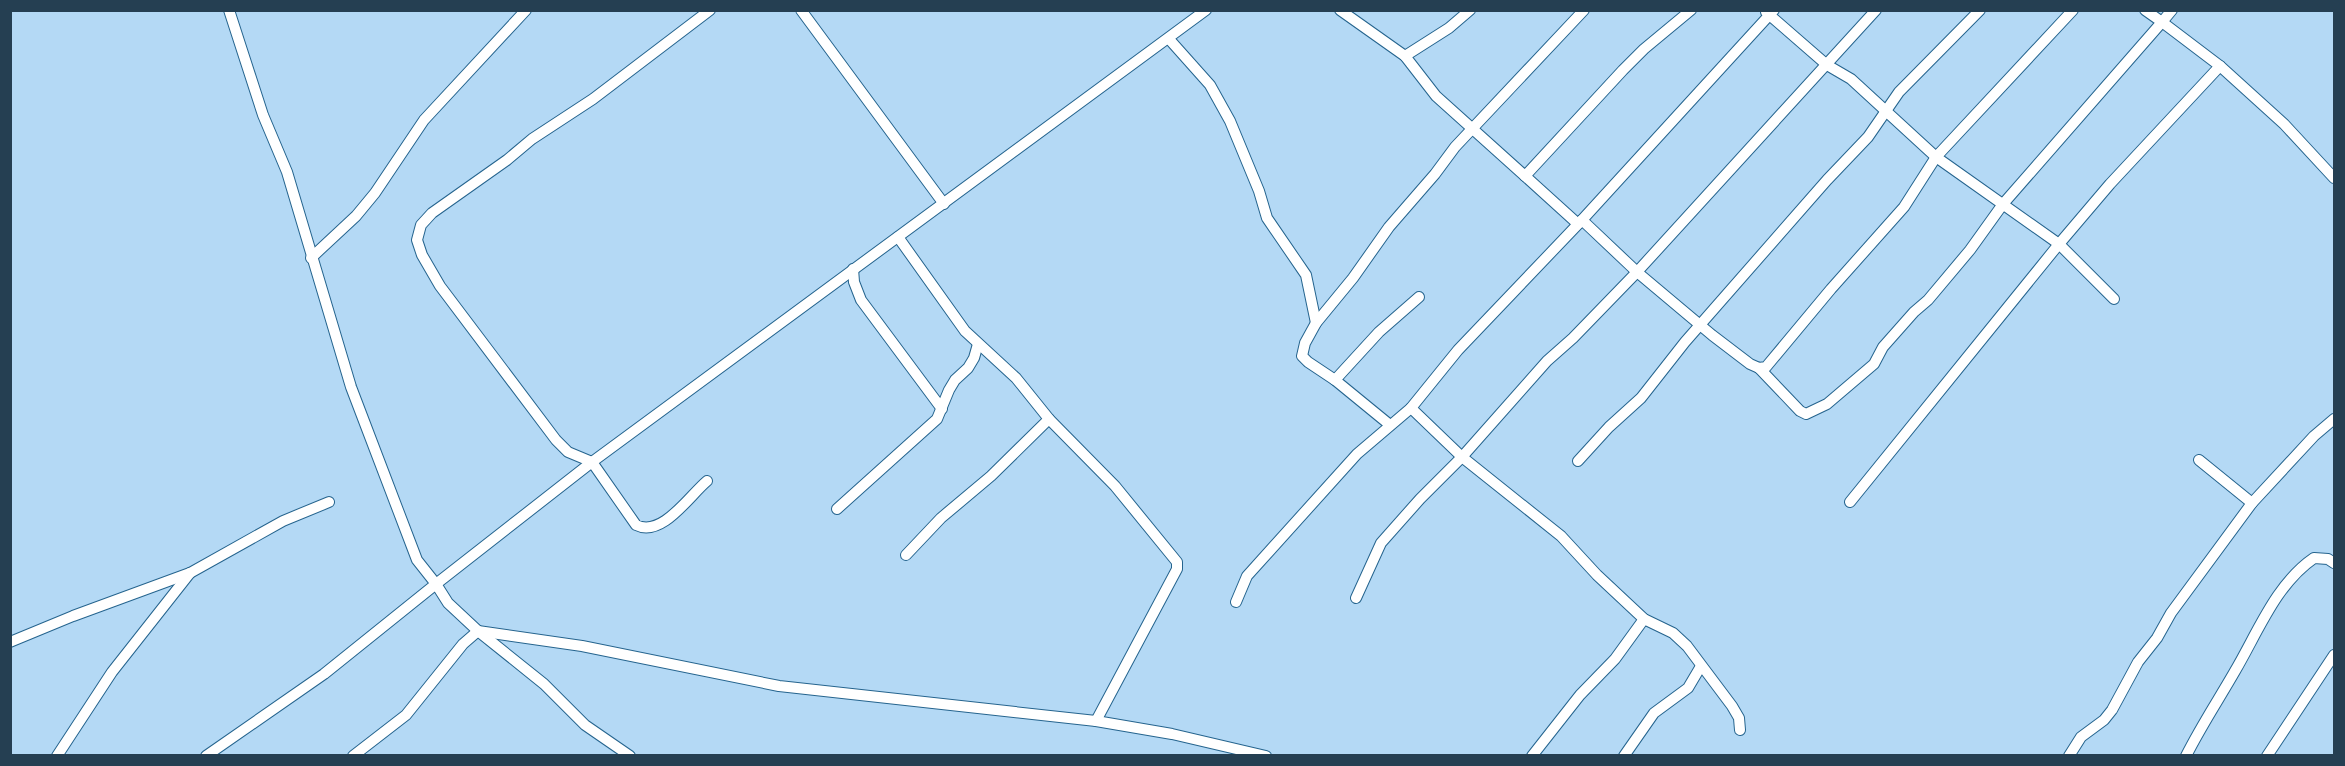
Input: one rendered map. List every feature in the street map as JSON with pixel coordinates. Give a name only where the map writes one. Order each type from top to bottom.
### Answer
[{"type":"street","points":[[229,10],[263,115],[287,172],[336,342],[368,434],[417,560],[448,603],[478,631],[544,684],[585,725],[630,756]]},
{"type":"street","points":[[311,258],[356,216],[375,193],[424,120],[526,10]]},
{"type":"street","points":[[707,481],[673,515],[656,527],[644,529],[636,525],[592,462],[568,452],[556,440],[440,286],[422,255],[417,240],[421,225],[432,213],[532,139],[593,99],[710,10]]},
{"type":"street","points":[[801,10],[944,204]]},
{"type":"street","points":[[206,756],[324,674],[592,462],[1206,10]]},
{"type":"street","points":[[1405,56],[1449,28],[1470,10]]},
{"type":"street","points":[[1390,425],[1335,380],[1308,362],[1302,356],[1305,343],[1316,323],[1353,278],[1389,227],[1473,128],[1584,10]]},
{"type":"street","points":[[1525,176],[1623,70],[1644,49],[1691,10]]},
{"type":"street","points":[[1356,598],[1381,543],[1462,457],[1547,361],[1573,338],[1637,272],[1876,10]]},
{"type":"street","points":[[1578,461],[1609,427],[1641,398],[1671,358],[1827,180],[1868,137],[1885,109],[1899,92],[1980,10]]},
{"type":"street","points":[[1759,368],[1766,367],[1904,207],[1936,157],[2073,10]]},
{"type":"street","points":[[2145,10],[2220,66],[2284,124],[2334,178]]},
{"type":"street","points":[[1341,11],[1405,56],[1436,96],[1525,176],[1637,272],[1750,364],[1759,368],[1800,411],[1806,414],[1827,404],[1874,364],[1883,347],[1914,312],[1928,300],[1970,250],[2003,204],[2172,10]]},
{"type":"street","points":[[1236,602],[1247,576],[1358,453],[1411,408],[1458,350],[1580,222],[1769,12],[1827,65],[1851,78],[1936,157],[2059,244],[2114,299]]},
{"type":"street","points":[[1169,39],[1210,85],[1230,121],[1260,191],[1267,218],[1306,275],[1316,323]]},
{"type":"street","points":[[1850,502],[2059,244],[2110,184],[2220,66]]},
{"type":"street","points":[[898,237],[965,331],[1016,378],[1049,419],[1115,486],[1177,562],[1177,569],[1096,721]]},
{"type":"street","points":[[853,269],[854,282],[861,300],[942,409]]},
{"type":"street","points":[[1335,380],[1379,332],[1419,297]]},
{"type":"street","points":[[837,509],[927,430],[942,409],[955,380],[968,368],[974,358],[978,344]]},
{"type":"street","points":[[1411,408],[1462,457],[1561,536],[1597,575],[1644,619],[1673,633],[1687,646],[1732,706],[1739,718],[1740,730]]},
{"type":"street","points":[[906,555],[941,518],[991,476],[1049,419]]},
{"type":"street","points":[[2069,756],[2081,737],[2104,720],[2112,710],[2139,662],[2157,638],[2171,613],[2252,503],[2314,436],[2334,419]]},
{"type":"street","points":[[2199,460],[2252,503]]},
{"type":"street","points":[[10,642],[190,573],[283,521],[329,502]]},
{"type":"street","points":[[2186,756],[2274,602],[2301,567],[2314,558],[2328,559],[2334,563]]},
{"type":"street","points":[[57,756],[112,672],[190,573]]},
{"type":"street","points":[[1532,756],[1580,695],[1615,659],[1644,619]]},
{"type":"street","points":[[353,756],[406,715],[463,644],[478,631],[582,646],[780,686],[1096,721],[1172,734],[1266,756]]},
{"type":"street","points":[[2267,756],[2334,655]]},
{"type":"street","points":[[1624,756],[1654,713],[1688,688],[1701,666]]}]
